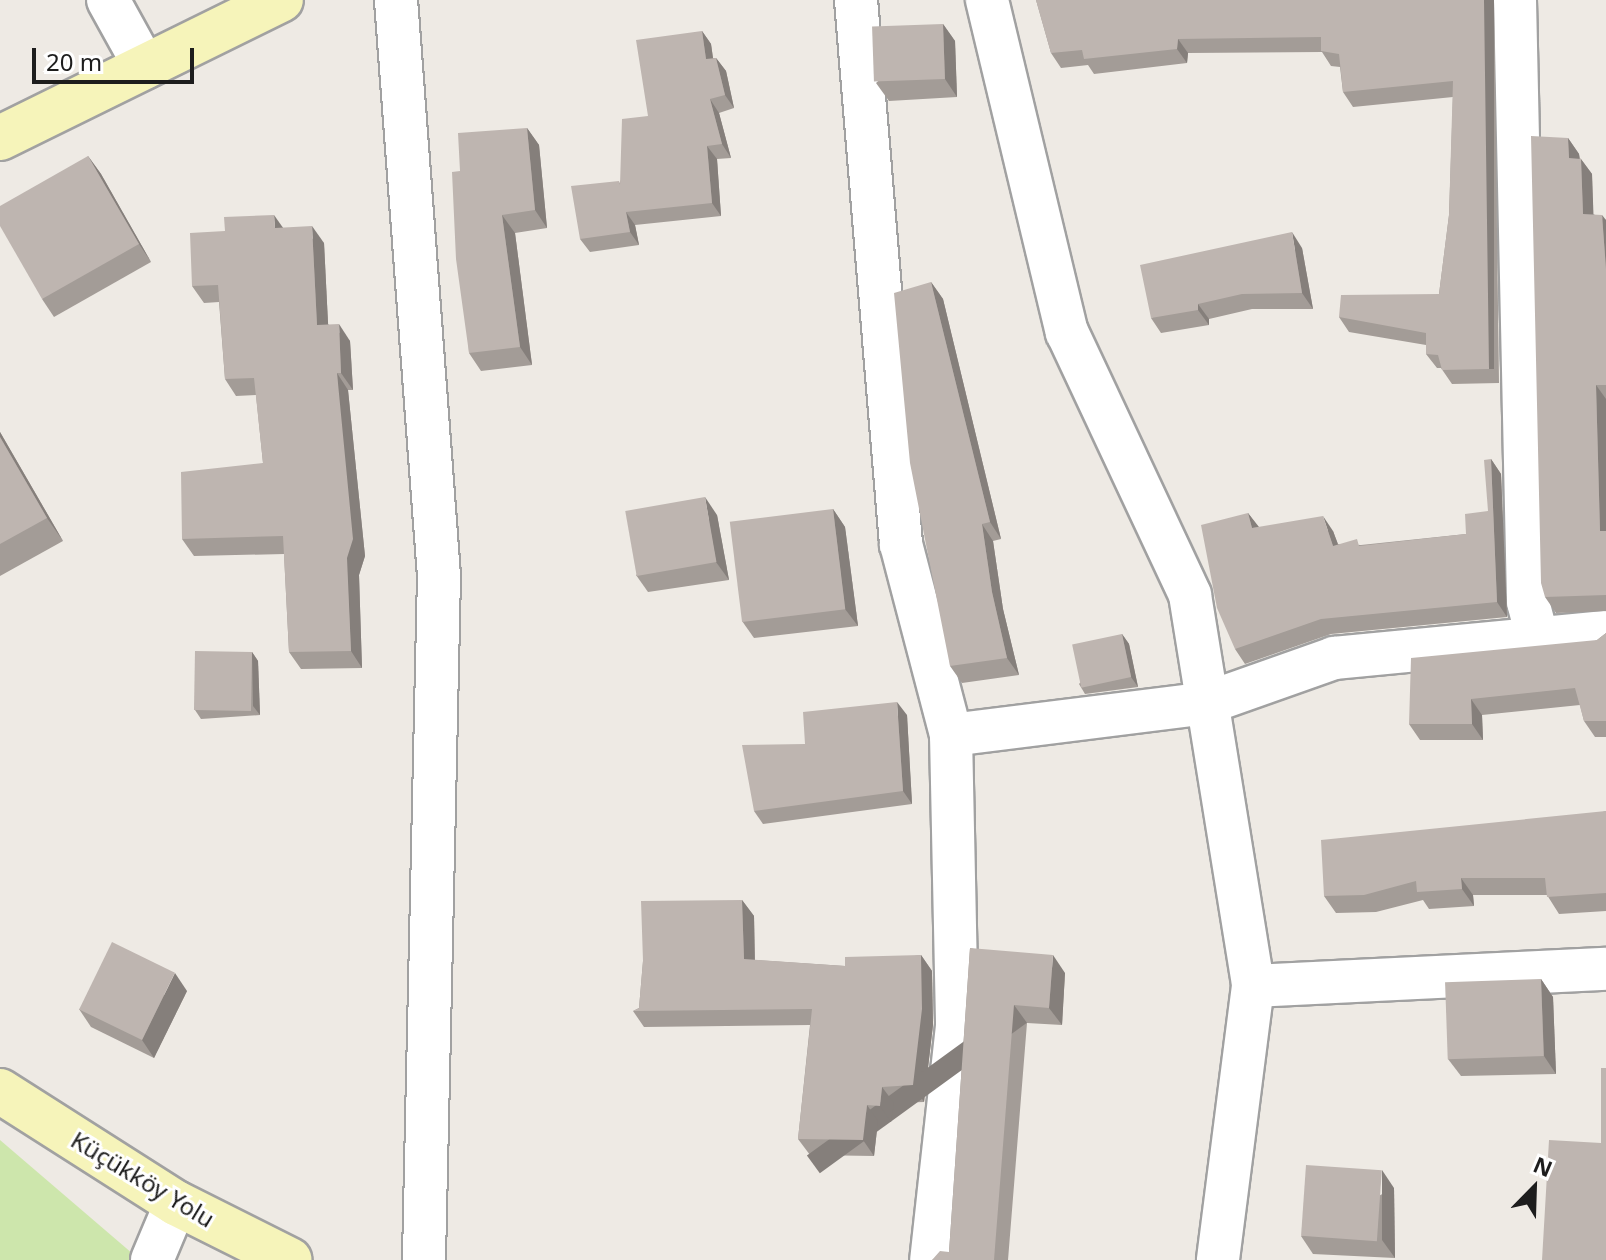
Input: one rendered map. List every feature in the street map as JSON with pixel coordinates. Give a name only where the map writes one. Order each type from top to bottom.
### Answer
[{"type":"main road","points":[[0,138],[281,0]]},
{"type":"main road","name":"Küçükköy Yolu","points":[[0,1091],[176,1203],[290,1260]]},
{"type":"street","points":[[108,0],[145,67]]},
{"type":"street","points":[[396,0],[439,576],[424,1260]]},
{"type":"street","points":[[856,0],[901,544],[951,735],[957,1026],[931,1260]]},
{"type":"street","points":[[987,0],[1067,332],[1190,595],[1253,986],[1218,1260]]},
{"type":"street","points":[[1515,0],[1528,602],[1538,639]]},
{"type":"street","points":[[951,735],[1207,703],[1334,658],[1606,632]]},
{"type":"street","points":[[1253,986],[1606,969]]},
{"type":"street","points":[[152,1260],[176,1203]]},
{"type":"green space","points":[[0,1140],[140,1260],[0,1260]]},
{"type":"building","points":[[1036,0],[1484,0],[1489,369],[1442,370],[1438,355],[1426,354],[1426,333],[1339,317],[1341,295],[1439,294],[1449,215],[1453,81],[1343,92],[1339,54],[1321,51],[1321,37],[1178,39],[1177,49],[1084,59],[1082,50],[1051,53]]},
{"type":"building","points":[[943,24],[945,79],[874,81],[872,26]]},
{"type":"building","points":[[702,31],[706,59],[716,58],[725,95],[710,99],[722,144],[707,146],[712,203],[626,212],[630,232],[580,239],[571,186],[619,181],[620,185],[622,119],[648,116],[636,40]]},
{"type":"building","points":[[527,128],[535,210],[502,215],[520,347],[469,353],[456,259],[452,172],[460,171],[458,133]]},
{"type":"building","points":[[1531,136],[1568,138],[1569,158],[1581,159],[1583,214],[1602,215],[1606,269],[1606,385],[1596,385],[1600,531],[1606,531],[1606,595],[1545,597],[1541,583]]},
{"type":"building","points":[[88,156],[139,244],[42,299],[0,226],[0,206]]},
{"type":"building","points":[[274,215],[275,228],[312,226],[317,325],[339,324],[341,373],[337,373],[353,539],[347,558],[351,651],[289,652],[283,536],[182,539],[181,472],[263,463],[254,378],[225,379],[218,285],[192,286],[190,233],[225,231],[224,217]]},
{"type":"building","points":[[1292,232],[1302,293],[1242,294],[1198,304],[1198,310],[1151,318],[1140,265]]},
{"type":"building","points":[[931,282],[990,522],[982,524],[992,592],[1007,658],[950,666],[910,463],[894,293]]},
{"type":"building","points":[[0,437],[47,518],[0,544]]},
{"type":"building","points":[[1491,459],[1497,602],[1321,619],[1235,649],[1217,608],[1201,525],[1248,513],[1252,528],[1323,516],[1333,546],[1357,539],[1359,546],[1466,534],[1465,514],[1488,511],[1484,460]]},
{"type":"building","points":[[705,497],[716,562],[637,576],[625,511]]},
{"type":"building","points":[[833,509],[845,609],[742,622],[730,522]]},
{"type":"building","points":[[1606,633],[1606,721],[1584,721],[1575,688],[1471,699],[1472,724],[1409,724],[1411,658],[1597,640]]},
{"type":"building","points":[[1122,634],[1131,677],[1081,688],[1072,645]]},
{"type":"building","points":[[195,651],[252,652],[251,711],[194,710]]},
{"type":"building","points":[[897,702],[903,791],[754,811],[742,745],[805,744],[803,712]]},
{"type":"building","points":[[1606,811],[1606,893],[1547,897],[1545,878],[1461,878],[1462,889],[1417,892],[1416,881],[1364,895],[1324,896],[1321,840]]},
{"type":"building","points":[[742,900],[744,959],[845,966],[845,957],[921,955],[922,1009],[913,1085],[882,1087],[880,1106],[867,1105],[863,1140],[798,1139],[812,1009],[633,1011],[639,1008],[643,961],[641,901]]},
{"type":"building","points":[[112,942],[175,973],[142,1040],[79,1009]]},
{"type":"building","points":[[970,948],[1053,955],[1049,1008],[1014,1005],[994,1260],[932,1260],[940,1251],[949,1252]]},
{"type":"building","points":[[1541,979],[1544,1056],[1448,1059],[1445,982]]},
{"type":"building","points":[[1601,1068],[1606,1068],[1606,1260],[1542,1260],[1549,1140],[1601,1143]]},
{"type":"building","points":[[1306,1165],[1382,1170],[1377,1241],[1301,1236]]}]
